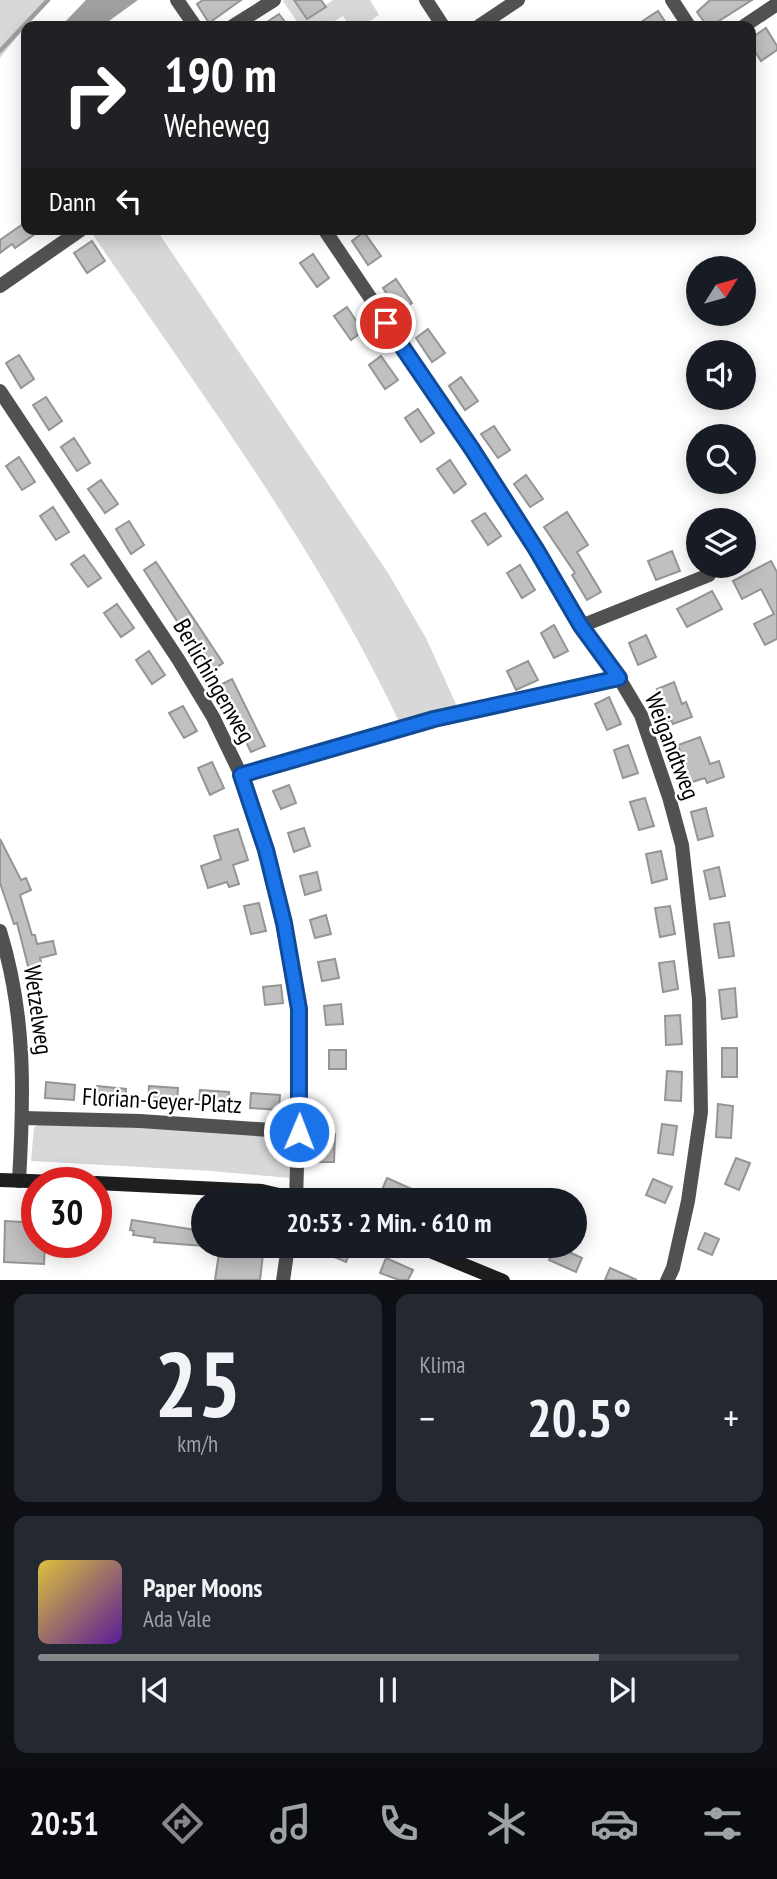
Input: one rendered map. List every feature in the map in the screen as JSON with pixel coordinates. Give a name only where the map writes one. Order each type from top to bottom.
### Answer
[{"type":"main road","points":[[0,1180],[19,1181]]},
{"type":"main road","points":[[112,1184],[200,1188]]},
{"type":"main road","points":[[448,1258],[503,1280]]},
{"type":"street","points":[[177,0],[192,21]]},
{"type":"street","points":[[241,21],[274,0]]},
{"type":"street","points":[[426,0],[440,21]]},
{"type":"street","points":[[486,21],[518,0]]},
{"type":"street","points":[[672,0],[686,21]]},
{"type":"street","points":[[752,21],[777,4]]},
{"type":"street","points":[[0,286],[73,235]]},
{"type":"street","name":"Weigandtweg","points":[[328,235],[472,449],[581,626],[619,678],[641,715],[669,797],[682,845],[699,999],[701,1112],[688,1201],[673,1268],[667,1280]]},
{"type":"street","name":"Berlichingenweg","points":[[0,391],[178,659],[213,717],[241,775],[266,850],[284,923],[299,1009],[297,1188]]},
{"type":"street","points":[[581,626],[701,578]]},
{"type":"street","points":[[241,775],[434,719],[619,678]]},
{"type":"street","name":"Wetzelweg","points":[[0,931],[8,956],[23,1057],[19,1181]]},
{"type":"street","name":"Florian-Geyer-Platz","points":[[23,1118],[140,1121],[299,1132]]},
{"type":"street","points":[[283,1280],[286,1258]]},
{"type":"shaded area","points":[[0,0],[47,0],[30,21],[21,21],[21,32],[0,58]]},
{"type":"shaded area","points":[[86,0],[138,0],[109,21],[66,21]]},
{"type":"shaded area","points":[[301,0],[307,19],[333,0],[370,0],[379,15],[370,21],[346,21],[343,16],[335,21],[297,21],[283,1]]},
{"type":"shaded area","points":[[93,235],[160,235],[388,573],[426,638],[460,713],[402,728],[334,598],[256,472]]},
{"type":"shaded area","points":[[43,1123],[288,1135],[293,1139],[291,1178],[31,1161],[34,1127]]},
{"type":"building","points":[[203,0],[241,0],[212,21],[208,21],[197,4]]},
{"type":"building","points":[[294,0],[321,0],[326,7],[307,19]]},
{"type":"building","points":[[710,0],[752,0],[719,21],[703,21],[697,12]]},
{"type":"building","points":[[658,11],[665,21],[643,21]]},
{"type":"building","points":[[279,14],[284,21],[268,21]]},
{"type":"building","points":[[766,28],[777,46],[777,50],[761,61],[756,53],[756,35]]},
{"type":"building","points":[[21,225],[21,235],[33,235],[15,248],[12,244],[0,253],[0,240]]},
{"type":"building","points":[[360,235],[366,235],[381,256],[368,265],[352,241]]},
{"type":"building","points":[[92,241],[105,261],[87,273],[74,253]]},
{"type":"building","points":[[313,254],[329,278],[317,287],[300,263]]},
{"type":"building","points":[[396,279],[412,303],[399,312],[383,288]]},
{"type":"building","points":[[347,307],[363,331],[351,340],[334,316]]},
{"type":"building","points":[[428,329],[445,353],[432,362],[416,338]]},
{"type":"building","points":[[19,355],[34,379],[21,388],[6,363]]},
{"type":"building","points":[[381,356],[398,380],[385,389],[369,365]]},
{"type":"building","points":[[461,377],[478,401],[465,410],[449,386]]},
{"type":"building","points":[[46,397],[62,421],[49,430],[33,405]]},
{"type":"building","points":[[418,409],[434,433],[421,442],[405,418]]},
{"type":"building","points":[[494,426],[510,450],[498,458],[481,434]]},
{"type":"building","points":[[74,438],[90,463],[77,471],[61,447]]},
{"type":"building","points":[[19,457],[35,482],[22,490],[6,466]]},
{"type":"building","points":[[450,460],[466,484],[454,493],[437,469]]},
{"type":"building","points":[[526,475],[543,499],[530,507],[514,484]]},
{"type":"building","points":[[101,480],[118,504],[105,513],[88,489]]},
{"type":"building","points":[[53,507],[69,532],[56,540],[40,516]]},
{"type":"building","points":[[567,512],[588,545],[577,552],[601,592],[587,600],[572,575],[575,573],[544,527]]},
{"type":"building","points":[[485,513],[501,536],[488,545],[472,521]]},
{"type":"building","points":[[129,521],[144,545],[131,554],[116,529]]},
{"type":"building","points":[[672,551],[680,571],[656,580],[648,561]]},
{"type":"building","points":[[84,555],[101,578],[88,587],[71,564]]},
{"type":"building","points":[[771,561],[777,572],[777,639],[765,645],[754,624],[774,614],[761,589],[742,599],[733,581],[739,578],[756,578],[756,569]]},
{"type":"building","points":[[156,562],[223,663],[210,672],[144,570]]},
{"type":"building","points":[[520,565],[535,590],[522,598],[507,573]]},
{"type":"building","points":[[712,591],[722,609],[687,627],[677,609]]},
{"type":"building","points":[[117,604],[134,628],[121,637],[104,613]]},
{"type":"building","points":[[554,625],[568,651],[554,658],[541,633]]},
{"type":"building","points":[[646,635],[656,657],[638,665],[629,643]]},
{"type":"building","points":[[149,651],[165,675],[152,684],[136,660]]},
{"type":"building","points":[[528,661],[538,680],[516,690],[507,671]]},
{"type":"building","points":[[232,679],[265,746],[251,752],[218,686]]},
{"type":"building","points":[[674,682],[682,704],[686,702],[692,717],[673,724],[671,720],[664,723],[653,696],[659,694],[657,689]]},
{"type":"building","points":[[609,697],[621,724],[607,730],[595,704]]},
{"type":"building","points":[[183,706],[197,731],[184,738],[169,713]]},
{"type":"building","points":[[700,737],[710,764],[719,761],[724,777],[707,783],[705,778],[689,783],[688,779],[684,781],[674,753],[680,751],[678,745]]},
{"type":"building","points":[[628,745],[638,773],[623,778],[614,750]]},
{"type":"building","points":[[212,762],[224,788],[210,795],[198,768]]},
{"type":"building","points":[[289,785],[296,803],[281,809],[273,791]]},
{"type":"building","points":[[645,798],[654,826],[639,830],[630,802]]},
{"type":"building","points":[[706,808],[713,836],[698,840],[691,812]]},
{"type":"building","points":[[304,828],[310,846],[294,852],[288,833]]},
{"type":"building","points":[[238,829],[248,860],[233,865],[239,884],[229,887],[227,882],[208,888],[201,866],[221,859],[214,836]]},
{"type":"building","points":[[0,839],[21,880],[26,878],[31,890],[20,895],[32,935],[35,935],[37,944],[53,941],[56,954],[40,958],[42,967],[29,970],[17,923],[14,924],[0,883]]},
{"type":"building","points":[[661,851],[667,879],[652,883],[646,854]]},
{"type":"building","points":[[719,867],[725,896],[710,899],[704,871]]},
{"type":"building","points":[[317,872],[321,890],[305,895],[300,876]]},
{"type":"building","points":[[259,903],[266,931],[251,934],[244,906]]},
{"type":"building","points":[[670,906],[675,934],[660,937],[655,908]]},
{"type":"building","points":[[326,915],[331,934],[315,938],[310,920]]},
{"type":"building","points":[[729,922],[734,956],[719,958],[714,924]]},
{"type":"building","points":[[335,959],[339,978],[322,981],[318,962]]},
{"type":"building","points":[[674,961],[678,989],[663,992],[659,963]]},
{"type":"building","points":[[281,985],[283,1003],[265,1005],[263,987]]},
{"type":"building","points":[[735,988],[737,1017],[722,1019],[719,990]]},
{"type":"building","points":[[341,1004],[343,1024],[326,1025],[324,1006]]},
{"type":"building","points":[[680,1015],[682,1044],[666,1045],[665,1016]]},
{"type":"building","points":[[722,1048],[737,1048],[737,1077],[722,1077]]},
{"type":"building","points":[[329,1050],[346,1050],[346,1069],[329,1069]]},
{"type":"building","points":[[667,1071],[682,1072],[681,1101],[665,1100]]},
{"type":"building","points":[[46,1082],[75,1085],[74,1100],[45,1098]]},
{"type":"building","points":[[97,1086],[126,1089],[125,1104],[96,1102]]},
{"type":"building","points":[[149,1086],[178,1088],[177,1103],[148,1101]]},
{"type":"building","points":[[200,1090],[229,1092],[228,1107],[199,1105]]},
{"type":"building","points":[[251,1093],[280,1095],[279,1110],[250,1108]]},
{"type":"building","points":[[718,1104],[733,1106],[731,1138],[716,1137]]},
{"type":"building","points":[[662,1124],[677,1126],[673,1155],[658,1153]]},
{"type":"building","points":[[319,1133],[335,1134],[334,1162],[319,1162]]},
{"type":"building","points":[[736,1158],[750,1163],[739,1190],[725,1184]]},
{"type":"building","points":[[387,1178],[410,1188],[383,1188]]},
{"type":"building","points":[[653,1179],[672,1187],[665,1203],[646,1195]]},
{"type":"building","points":[[132,1220],[191,1229],[191,1245],[154,1242],[155,1238],[133,1235],[134,1231],[130,1230]]},
{"type":"building","points":[[5,1221],[21,1222],[21,1258],[44,1258],[44,1264],[4,1262]]},
{"type":"building","points":[[705,1233],[719,1239],[712,1255],[698,1249]]},
{"type":"building","points":[[218,1258],[263,1258],[260,1280],[215,1280]]},
{"type":"building","points":[[386,1258],[413,1270],[408,1280],[399,1280],[380,1273]]},
{"type":"building","points":[[550,1258],[582,1258],[576,1272],[549,1260]]},
{"type":"building","points":[[610,1268],[637,1280],[605,1280]]},
{"type":"waterway","points":[[28,21],[48,0]]},
{"type":"waterway","points":[[0,51],[21,29]]},
{"type":"route","points":[[299,1132],[299,1009],[284,923],[266,850],[241,775],[434,719],[619,678],[581,626],[472,449],[386,323]]}]
